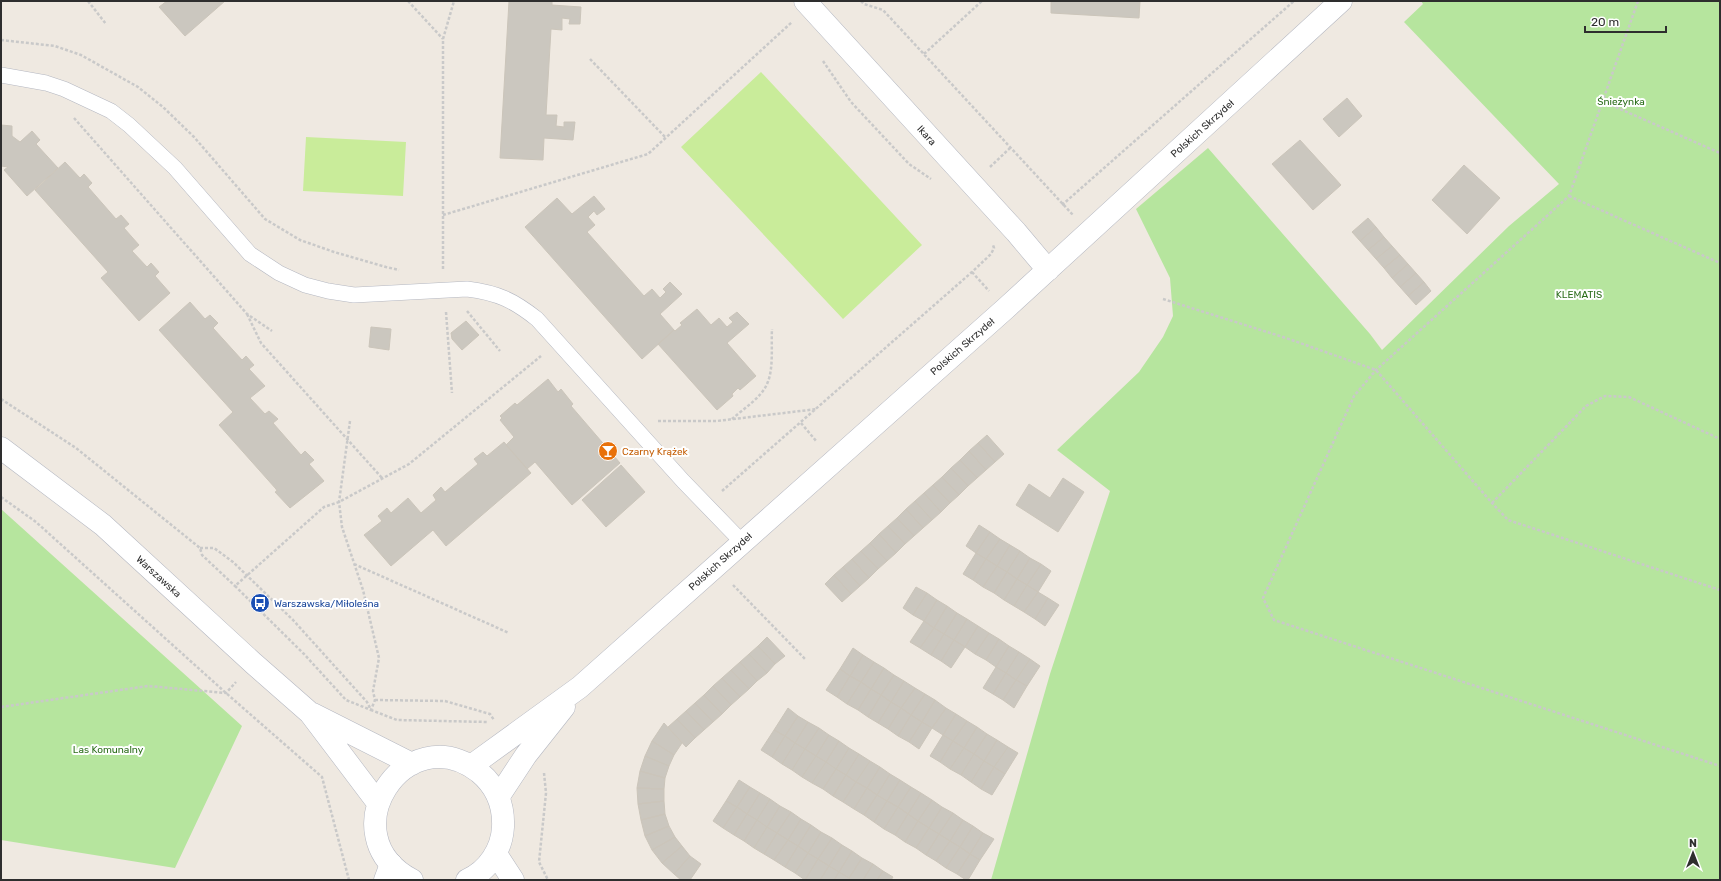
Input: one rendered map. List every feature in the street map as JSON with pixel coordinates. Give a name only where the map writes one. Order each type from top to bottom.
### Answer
[{"type":"street","name":"Polskich Skrzydeł","points":[[471,766],[580,687],[1048,270],[1341,1]]},
{"type":"street","name":"Ikara","points":[[800,10],[1016,232],[1048,270]]},
{"type":"street","name":"Warszawska","points":[[1,448],[103,525],[253,663],[310,712],[378,803]]},
{"type":"street","name":"Polskich Skrzydeł","points":[[499,796],[526,755],[580,687]]},
{"type":"street","name":"Warszawska","points":[[310,712],[412,764]]},
{"type":"street","points":[[412,880],[403,875],[388,872],[376,835],[375,819],[378,803],[385,787],[397,774],[412,764],[426,759],[441,758],[456,760],[471,766],[487,779],[499,796],[504,816],[503,836],[496,854],[485,868],[467,880]]},
{"type":"street","points":[[496,854],[513,880]]},
{"type":"lane","points":[[1,76],[46,83],[64,88],[111,112],[129,125],[175,168],[250,254],[279,273],[305,285],[328,291],[354,295],[444,289],[467,289],[485,291],[501,296],[518,304],[537,319],[683,482],[742,542]]},
{"type":"path","points":[[88,1],[106,24]]},
{"type":"path","points":[[408,1],[443,39]]},
{"type":"path","points":[[443,271],[443,39],[454,1]]},
{"type":"path","points":[[861,1],[864,4],[883,10],[1089,232]]},
{"type":"path","points":[[924,54],[982,1]]},
{"type":"path","points":[[1062,204],[1294,1]]},
{"type":"path","points":[[1638,1],[1569,196],[1376,370],[1354,396],[1263,598],[1274,620],[1720,766]]},
{"type":"path","points":[[442,215],[648,154],[800,10]]},
{"type":"path","points":[[1,40],[55,46],[81,55],[138,87],[163,107],[194,137],[265,219],[300,240],[386,268],[400,270]]},
{"type":"path","points":[[821,57],[851,102],[909,164],[934,180]]},
{"type":"path","points":[[590,59],[666,138]]},
{"type":"path","points":[[64,88],[58,104],[71,113],[76,121],[247,314],[272,331]]},
{"type":"path","points":[[1602,101],[1720,154]]},
{"type":"path","points":[[1569,196],[1720,262]]},
{"type":"path","points":[[706,504],[801,423],[972,272],[991,254],[994,248],[992,241]]},
{"type":"path","points":[[436,271],[450,271]]},
{"type":"path","points":[[444,289],[452,393]]},
{"type":"path","points":[[1163,299],[1286,338],[1376,370],[1492,504],[1508,520],[1720,590]]},
{"type":"path","points":[[467,311],[500,351]]},
{"type":"path","points":[[247,314],[261,344],[382,478]]},
{"type":"path","points":[[731,419],[760,394],[767,385],[771,367],[772,329]]},
{"type":"path","points":[[235,586],[324,507],[339,502],[409,464],[541,356],[536,350]]},
{"type":"path","points":[[1492,504],[1586,406],[1605,396],[1629,397],[1720,439]]},
{"type":"path","points":[[1,399],[76,448],[200,548],[202,555],[304,654],[346,700],[397,720],[496,722],[490,714],[445,701],[375,700]]},
{"type":"path","points":[[661,426],[656,421],[717,421],[817,409]]},
{"type":"path","points":[[350,421],[339,502],[342,527],[363,590],[379,658],[373,690],[375,700],[371,710]]},
{"type":"path","points":[[801,423],[820,446]]},
{"type":"path","points":[[1,497],[36,522],[322,777],[349,880]]},
{"type":"path","points":[[200,548],[214,548],[233,562],[267,593],[367,702],[371,710]]},
{"type":"path","points":[[354,564],[509,632]]},
{"type":"path","points":[[733,585],[806,660]]},
{"type":"path","points":[[226,693],[253,663]]},
{"type":"path","points":[[1,707],[148,686],[226,693]]},
{"type":"path","points":[[526,755],[545,773],[546,793],[539,862],[548,880]]},
{"type":"green space","points":[[1421,1],[1720,1],[1720,880],[991,880],[1050,674],[1110,491],[1057,450],[1139,372],[1163,337],[1173,316],[1170,278],[1136,209],[1208,148],[1370,334],[1382,350],[1509,226],[1559,184],[1404,22],[1423,4]]},
{"type":"green space","points":[[761,72],[922,245],[843,319],[681,147]]},
{"type":"green space","points":[[306,137],[406,142],[403,196],[303,191]]},
{"type":"green space","name":"Las Komunalny","points":[[1,509],[242,726],[175,868],[1,840]]},
{"type":"building","points":[[167,1],[225,1],[185,36],[159,7]]},
{"type":"building","points":[[509,1],[552,1],[552,5],[581,7],[580,24],[569,24],[570,19],[562,18],[562,30],[551,29],[546,115],[557,115],[556,126],[564,127],[564,122],[575,122],[573,140],[544,138],[543,160],[500,158]]},
{"type":"building","points":[[1051,1],[1140,1],[1139,18],[1051,13]]},
{"type":"building","points":[[1347,98],[1362,116],[1339,137],[1323,119]]},
{"type":"building","points":[[1,125],[12,126],[12,136],[20,142],[32,131],[40,140],[36,144],[58,168],[27,196],[4,170],[8,167],[1,166]]},
{"type":"building","points":[[1300,140],[1341,185],[1313,210],[1272,164]]},
{"type":"building","points":[[65,162],[80,178],[84,174],[92,183],[88,187],[116,219],[121,215],[129,224],[124,228],[139,245],[132,251],[147,267],[151,263],[159,272],[155,276],[170,293],[139,321],[101,278],[108,272],[35,190]]},
{"type":"building","points":[[1464,165],[1500,198],[1467,234],[1432,200]]},
{"type":"building","points":[[594,196],[605,209],[597,215],[594,211],[588,217],[595,225],[587,232],[644,296],[652,289],[660,298],[666,292],[663,289],[670,282],[682,294],[660,314],[674,330],[642,359],[525,227],[557,198],[572,214]]},
{"type":"building","points":[[1368,218],[1376,227],[1360,241],[1352,232]]},
{"type":"building","points":[[1376,227],[1384,237],[1368,250],[1360,241]]},
{"type":"building","points":[[1384,237],[1392,246],[1376,259],[1368,250]]},
{"type":"building","points":[[1392,246],[1400,255],[1384,268],[1376,259]]},
{"type":"building","points":[[1400,255],[1408,264],[1392,278],[1384,268]]},
{"type":"building","points":[[1408,264],[1416,273],[1400,287],[1392,278]]},
{"type":"building","points":[[1416,273],[1424,282],[1408,296],[1400,287]]},
{"type":"building","points":[[1424,282],[1431,291],[1416,305],[1408,296]]},
{"type":"building","points":[[190,302],[205,319],[210,315],[218,323],[213,328],[242,360],[246,356],[254,365],[249,369],[265,386],[250,398],[265,414],[269,411],[278,419],[273,423],[301,455],[305,451],[314,460],[309,464],[324,481],[290,508],[275,492],[277,491],[276,489],[219,425],[233,412],[159,330]]},
{"type":"building","points":[[697,309],[711,325],[719,318],[727,327],[733,322],[729,318],[737,312],[749,324],[727,343],[756,376],[740,390],[738,388],[732,394],[733,396],[717,410],[658,344],[682,325],[680,323]]},
{"type":"building","points":[[466,321],[479,335],[462,350],[452,339],[451,333]]},
{"type":"building","points":[[371,327],[391,329],[389,350],[369,347]]},
{"type":"building","points":[[548,379],[558,392],[561,389],[573,404],[571,406],[620,463],[572,505],[535,462],[527,469],[506,445],[514,437],[500,420],[502,418],[500,416],[515,403],[517,405]]},
{"type":"building","points":[[987,435],[1004,454],[995,462],[978,443]]},
{"type":"building","points":[[504,442],[531,473],[446,546],[433,530],[391,566],[364,535],[382,521],[378,516],[387,508],[391,513],[408,498],[421,513],[436,500],[433,495],[441,487],[445,492],[478,464],[474,459],[483,452],[487,456]]},
{"type":"building","points":[[978,443],[995,462],[986,470],[969,451]]},
{"type":"building","points":[[969,451],[986,470],[977,478],[960,460]]},
{"type":"building","points":[[960,460],[977,478],[968,486],[951,468]]},
{"type":"building","points":[[621,465],[645,492],[606,527],[582,500]]},
{"type":"building","points":[[951,468],[968,486],[959,495],[942,477]]},
{"type":"building","points":[[942,477],[959,495],[950,503],[933,485]]},
{"type":"building","points":[[1063,478],[1084,492],[1058,532],[1016,505],[1029,484],[1050,498]]},
{"type":"building","points":[[933,485],[950,503],[941,512],[924,493]]},
{"type":"building","points":[[924,493],[941,512],[932,520],[915,501]]},
{"type":"building","points":[[915,501],[932,520],[923,528],[906,509]]},
{"type":"building","points":[[906,509],[923,528],[914,536],[897,518]]},
{"type":"building","points":[[897,518],[914,536],[905,544],[888,526]]},
{"type":"building","points":[[979,525],[990,532],[976,553],[966,546]]},
{"type":"building","points":[[888,526],[905,544],[896,553],[879,534]]},
{"type":"building","points":[[990,532],[1000,539],[986,559],[976,553]]},
{"type":"building","points":[[879,534],[896,553],[887,561],[870,543]]},
{"type":"building","points":[[1000,539],[1010,545],[997,566],[986,559]]},
{"type":"building","points":[[870,543],[887,561],[878,569],[861,551]]},
{"type":"building","points":[[1010,545],[1020,551],[1007,572],[997,566]]},
{"type":"building","points":[[861,551],[878,569],[869,578],[852,559]]},
{"type":"building","points":[[1020,551],[1030,558],[1017,579],[1007,572]]},
{"type":"building","points":[[976,553],[986,559],[973,580],[963,574]]},
{"type":"building","points":[[1030,558],[1041,564],[1027,585],[1017,579]]},
{"type":"building","points":[[852,559],[869,578],[860,586],[843,567]]},
{"type":"building","points":[[986,559],[997,566],[983,587],[973,580]]},
{"type":"building","points":[[1041,564],[1051,571],[1038,592],[1027,585]]},
{"type":"building","points":[[997,566],[1007,572],[994,593],[983,587]]},
{"type":"building","points":[[843,567],[860,586],[851,594],[834,575]]},
{"type":"building","points":[[1007,572],[1017,579],[1004,600],[994,593]]},
{"type":"building","points":[[834,575],[851,594],[842,602],[825,584]]},
{"type":"building","points":[[1017,579],[1027,585],[1014,606],[1004,600]]},
{"type":"building","points":[[1027,585],[1038,592],[1024,612],[1014,606]]},
{"type":"building","points":[[916,587],[927,593],[913,615],[903,608]]},
{"type":"building","points":[[1038,592],[1048,598],[1035,619],[1024,612]]},
{"type":"building","points":[[927,593],[937,600],[924,621],[913,615]]},
{"type":"building","points":[[1048,598],[1059,605],[1045,626],[1035,619]]},
{"type":"building","points":[[937,600],[947,606],[934,628],[924,621]]},
{"type":"building","points":[[947,606],[957,613],[944,634],[934,628]]},
{"type":"building","points":[[957,613],[967,619],[954,640],[944,634]]},
{"type":"building","points":[[967,619],[978,626],[965,647],[954,640]]},
{"type":"building","points":[[924,621],[934,628],[920,648],[910,642]]},
{"type":"building","points":[[978,626],[989,633],[975,654],[965,647]]},
{"type":"building","points":[[934,628],[944,634],[931,655],[920,648]]},
{"type":"building","points":[[989,633],[999,639],[986,660],[975,654]]},
{"type":"building","points":[[944,634],[954,640],[941,661],[931,655]]},
{"type":"building","points":[[767,637],[785,656],[775,664],[758,646]]},
{"type":"building","points":[[999,639],[1009,646],[996,667],[986,660]]},
{"type":"building","points":[[954,640],[965,647],[951,668],[941,661]]},
{"type":"building","points":[[758,646],[775,664],[767,673],[749,654]]},
{"type":"building","points":[[1009,646],[1019,652],[1006,673],[996,667]]},
{"type":"building","points":[[853,648],[863,655],[850,676],[840,669]]},
{"type":"building","points":[[1019,652],[1030,659],[1016,680],[1006,673]]},
{"type":"building","points":[[749,654],[767,673],[757,681],[740,662]]},
{"type":"building","points":[[863,655],[874,662],[861,682],[850,676]]},
{"type":"building","points":[[1030,659],[1040,666],[1027,686],[1016,680]]},
{"type":"building","points":[[740,662],[757,681],[749,689],[731,670]]},
{"type":"building","points":[[874,662],[884,668],[871,689],[861,682]]},
{"type":"building","points":[[996,667],[1006,673],[993,694],[983,688]]},
{"type":"building","points":[[884,668],[894,675],[881,695],[871,689]]},
{"type":"building","points":[[840,669],[850,676],[837,697],[826,690]]},
{"type":"building","points":[[731,670],[749,689],[740,697],[722,678]]},
{"type":"building","points":[[1006,673],[1016,680],[1003,700],[993,694]]},
{"type":"building","points":[[894,675],[904,681],[891,702],[881,695]]},
{"type":"building","points":[[850,676],[861,682],[847,704],[837,697]]},
{"type":"building","points":[[722,678],[740,697],[731,705],[713,686]]},
{"type":"building","points":[[1016,680],[1027,686],[1014,708],[1003,700]]},
{"type":"building","points":[[904,681],[915,688],[901,708],[891,702]]},
{"type":"building","points":[[861,682],[871,689],[858,710],[847,704]]},
{"type":"building","points":[[713,686],[731,705],[722,714],[704,695]]},
{"type":"building","points":[[915,688],[925,694],[911,715],[901,708]]},
{"type":"building","points":[[871,689],[881,695],[868,717],[858,710]]},
{"type":"building","points":[[925,694],[935,700],[922,722],[911,715]]},
{"type":"building","points":[[704,695],[722,714],[713,722],[695,703]]},
{"type":"building","points":[[881,695],[891,702],[878,723],[868,717]]},
{"type":"building","points":[[935,700],[946,708],[932,728],[922,722]]},
{"type":"building","points":[[891,702],[901,708],[888,729],[878,723]]},
{"type":"building","points":[[695,703],[713,722],[704,730],[686,711]]},
{"type":"building","points":[[788,708],[798,716],[785,736],[774,730]]},
{"type":"building","points":[[901,708],[911,715],[898,736],[888,729]]},
{"type":"building","points":[[946,708],[956,714],[943,735],[932,728]]},
{"type":"building","points":[[686,711],[704,730],[695,738],[677,719]]},
{"type":"building","points":[[956,714],[967,721],[953,741],[943,735]]},
{"type":"building","points":[[911,715],[922,722],[909,742],[898,736]]},
{"type":"building","points":[[798,716],[808,722],[795,743],[785,736]]},
{"type":"building","points":[[677,719],[695,738],[686,747],[668,727]]},
{"type":"building","points":[[967,721],[977,727],[964,748],[953,741]]},
{"type":"building","points":[[808,722],[819,728],[805,749],[795,743]]},
{"type":"building","points":[[922,722],[932,728],[919,749],[909,742]]},
{"type":"building","points":[[664,723],[682,743],[674,755],[652,741]]},
{"type":"building","points":[[977,727],[987,734],[974,754],[964,748]]},
{"type":"building","points":[[819,728],[829,735],[816,756],[805,749]]},
{"type":"building","points":[[774,730],[785,736],[772,757],[761,750]]},
{"type":"building","points":[[987,734],[997,740],[984,761],[974,754]]},
{"type":"building","points":[[829,735],[839,741],[826,762],[816,756]]},
{"type":"building","points":[[943,735],[953,741],[940,762],[930,756]]},
{"type":"building","points":[[785,736],[795,743],[782,764],[772,757]]},
{"type":"building","points":[[997,740],[1008,747],[994,767],[984,761]]},
{"type":"building","points":[[652,741],[674,755],[669,766],[645,756]]},
{"type":"building","points":[[839,741],[849,748],[836,769],[826,762]]},
{"type":"building","points":[[953,741],[964,748],[950,769],[940,762]]},
{"type":"building","points":[[795,743],[805,749],[792,770],[782,764]]},
{"type":"building","points":[[1008,747],[1018,753],[1005,774],[994,767]]},
{"type":"building","points":[[849,748],[859,754],[846,775],[836,769]]},
{"type":"building","points":[[964,748],[974,754],[961,775],[950,769]]},
{"type":"building","points":[[805,749],[816,756],[802,777],[792,770]]},
{"type":"building","points":[[859,754],[870,761],[856,782],[846,775]]},
{"type":"building","points":[[974,754],[984,761],[971,782],[961,775]]},
{"type":"building","points":[[645,756],[669,766],[665,778],[640,771]]},
{"type":"building","points":[[816,756],[826,762],[812,783],[802,777]]},
{"type":"building","points":[[870,761],[880,767],[867,788],[856,782]]},
{"type":"building","points":[[984,761],[994,767],[981,789],[971,782]]},
{"type":"building","points":[[826,762],[836,769],[823,789],[812,783]]},
{"type":"building","points":[[880,767],[890,774],[877,795],[867,788]]},
{"type":"building","points":[[994,767],[1005,774],[992,795],[981,789]]},
{"type":"building","points":[[836,769],[846,775],[833,796],[823,789]]},
{"type":"building","points":[[640,771],[665,778],[664,789],[637,788]]},
{"type":"building","points":[[890,774],[900,780],[887,801],[877,795]]},
{"type":"building","points":[[846,775],[856,782],[843,802],[833,796]]},
{"type":"building","points":[[739,780],[750,787],[737,807],[726,801]]},
{"type":"building","points":[[900,780],[911,787],[898,807],[887,801]]},
{"type":"building","points":[[856,782],[867,788],[854,809],[843,802]]},
{"type":"building","points":[[750,787],[760,793],[747,814],[737,807]]},
{"type":"building","points":[[911,787],[921,793],[908,814],[898,807]]},
{"type":"building","points":[[637,788],[664,789],[664,801],[638,804]]},
{"type":"building","points":[[867,788],[877,795],[864,815],[854,809]]},
{"type":"building","points":[[760,793],[770,799],[757,820],[747,814]]},
{"type":"building","points":[[921,793],[932,800],[918,821],[908,814]]},
{"type":"building","points":[[877,795],[887,801],[874,822],[864,815]]},
{"type":"building","points":[[770,799],[780,806],[767,827],[757,820]]},
{"type":"building","points":[[932,800],[942,807],[929,828],[918,821]]},
{"type":"building","points":[[664,801],[665,814],[641,820],[638,804]]},
{"type":"building","points":[[726,801],[737,807],[723,828],[713,821]]},
{"type":"building","points":[[887,801],[898,807],[884,829],[874,822]]},
{"type":"building","points":[[780,806],[791,812],[777,833],[767,827]]},
{"type":"building","points":[[737,807],[747,814],[734,835],[723,828]]},
{"type":"building","points":[[898,807],[908,814],[895,835],[884,829]]},
{"type":"building","points":[[942,807],[953,813],[939,834],[929,828]]},
{"type":"building","points":[[791,812],[801,819],[788,840],[777,833]]},
{"type":"building","points":[[953,813],[963,820],[950,841],[939,834]]},
{"type":"building","points":[[665,814],[669,826],[645,836],[641,820]]},
{"type":"building","points":[[747,814],[757,820],[744,841],[734,835]]},
{"type":"building","points":[[908,814],[918,821],[905,842],[895,835]]},
{"type":"building","points":[[801,819],[811,825],[798,846],[788,840]]},
{"type":"building","points":[[757,820],[767,827],[754,848],[744,841]]},
{"type":"building","points":[[963,820],[973,826],[960,847],[950,841]]},
{"type":"building","points":[[918,821],[929,828],[916,848],[905,842]]},
{"type":"building","points":[[811,825],[821,832],[808,853],[798,846]]},
{"type":"building","points":[[669,826],[675,837],[652,850],[645,836]]},
{"type":"building","points":[[973,826],[983,833],[970,854],[960,847]]},
{"type":"building","points":[[767,827],[777,833],[764,854],[754,848]]},
{"type":"building","points":[[929,828],[939,834],[926,855],[916,848]]},
{"type":"building","points":[[821,832],[832,838],[818,859],[808,853]]},
{"type":"building","points":[[777,833],[788,840],[774,860],[764,854]]},
{"type":"building","points":[[983,833],[994,839],[980,860],[970,854]]},
{"type":"building","points":[[939,834],[950,841],[936,861],[926,855]]},
{"type":"building","points":[[675,837],[682,846],[662,863],[652,850]]},
{"type":"building","points":[[832,838],[842,845],[829,866],[818,859]]},
{"type":"building","points":[[788,840],[798,846],[785,867],[774,860]]},
{"type":"building","points":[[950,841],[960,847],[946,868],[936,861]]},
{"type":"building","points":[[842,845],[852,851],[839,872],[829,866]]},
{"type":"building","points":[[682,846],[690,856],[674,874],[662,863]]},
{"type":"building","points":[[798,846],[808,853],[795,873],[785,867]]},
{"type":"building","points":[[960,847],[970,854],[957,874],[946,868]]},
{"type":"building","points":[[852,851],[862,858],[849,878],[839,872]]},
{"type":"building","points":[[808,853],[818,859],[805,880],[795,873]]},
{"type":"building","points":[[970,854],[980,860],[968,880],[966,880],[957,874]]},
{"type":"building","points":[[690,856],[701,864],[690,880],[681,880],[674,874]]},
{"type":"building","points":[[862,858],[873,864],[863,880],[851,880],[849,878]]},
{"type":"building","points":[[818,859],[829,866],[820,880],[805,880]]},
{"type":"building","points":[[873,864],[883,871],[877,880],[863,880]]},
{"type":"building","points":[[829,866],[839,872],[834,880],[820,880]]},
{"type":"building","points":[[883,871],[893,877],[891,880],[877,880]]},
{"type":"building","points":[[839,872],[849,878],[848,880],[834,880]]},
{"type":"place","name":"Czarny Krążek","points":[[608,451]]},
{"type":"place","name":"Warszawska/Miłoleśna","points":[[260,603]]},
{"type":"park label","name":"Śnieżynka","points":[[1621,101]]},
{"type":"park label","name":"KLEMATIS","points":[[1579,294]]}]
